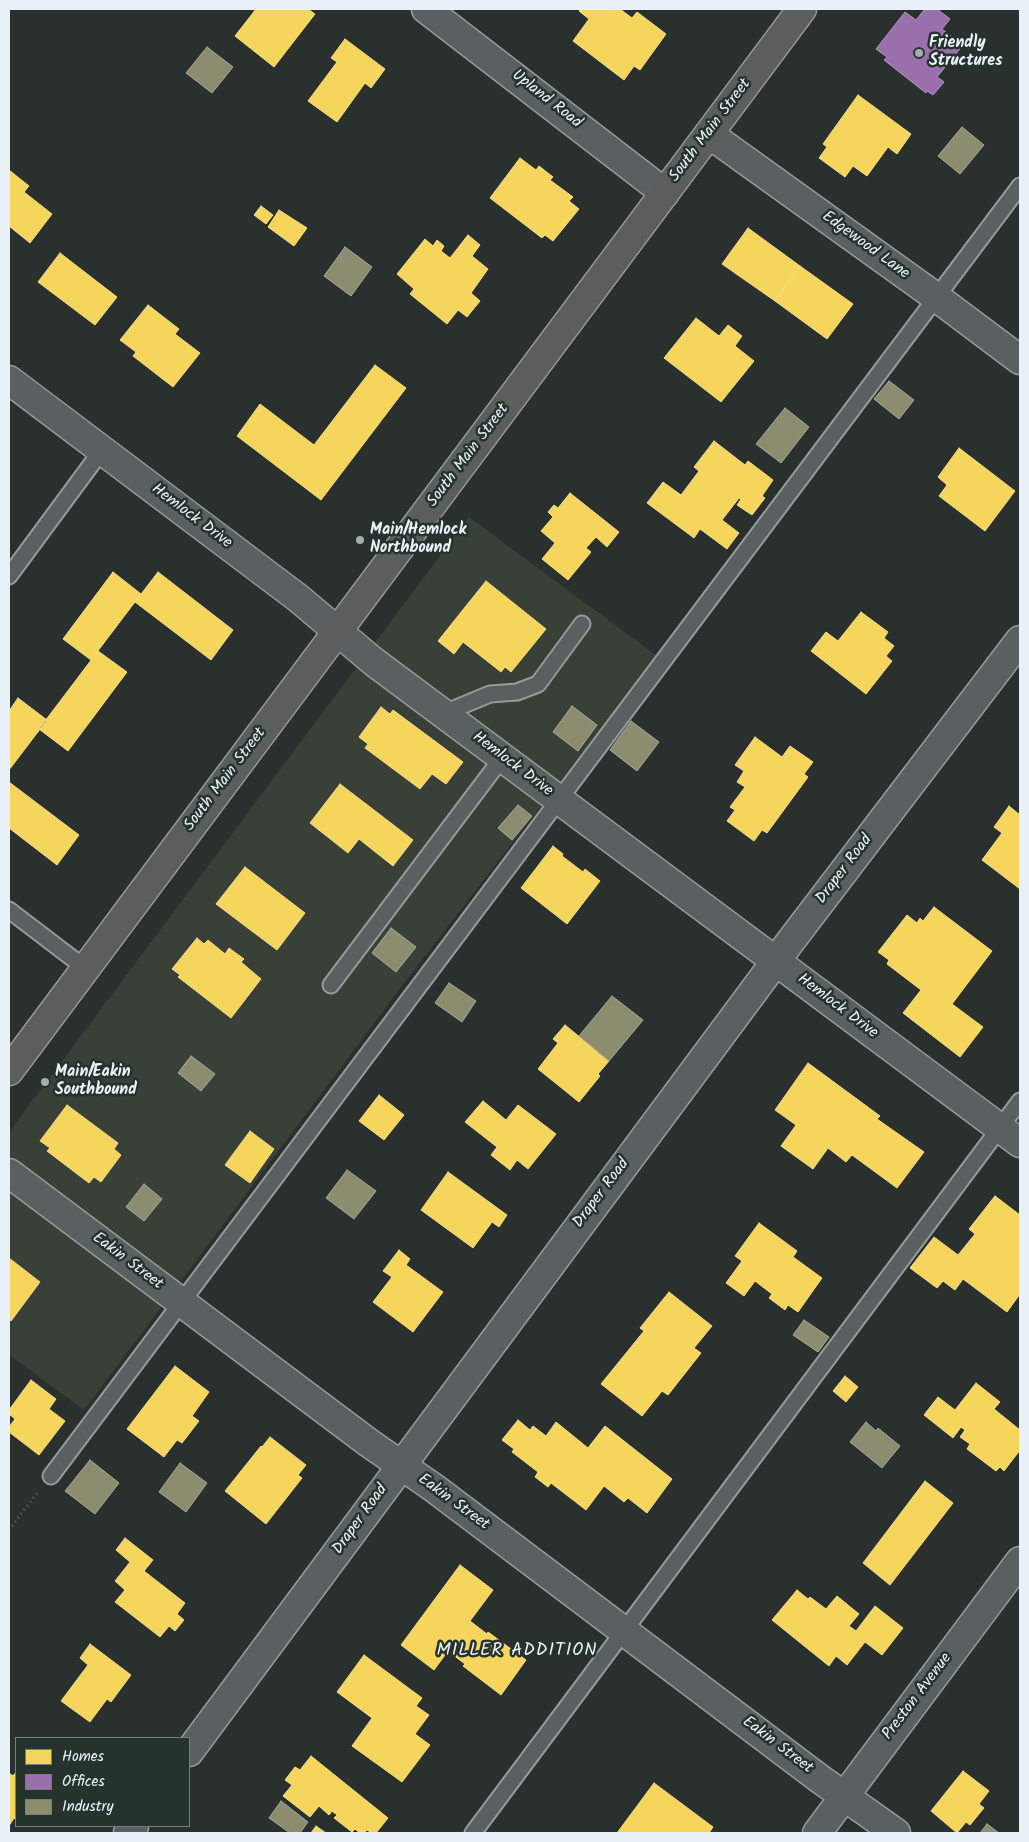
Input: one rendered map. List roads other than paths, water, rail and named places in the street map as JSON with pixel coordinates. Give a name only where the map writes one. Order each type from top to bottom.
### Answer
[{"type":"main road","name":"South Main Street","points":[[9,1071],[802,9]]},
{"type":"street","name":"Upland Road","points":[[426,9],[665,193]]},
{"type":"street","name":"Edgewood Lane","points":[[709,134],[936,297],[1020,360]]},
{"type":"street","name":"Hemlock Drive","points":[[9,380],[298,598],[374,662],[442,714],[1010,1135]]},
{"type":"street","name":"Draper Road","points":[[190,1751],[776,961],[1020,640]]},
{"type":"street","name":"Eakin Street","points":[[9,1173],[369,1443],[402,1465],[896,1833]]},
{"type":"street","name":"Preston Avenue","points":[[817,1833],[1020,1561]]},
{"type":"lane","points":[[51,1476],[1020,186]]},
{"type":"lane","points":[[9,576],[102,450]]},
{"type":"lane","points":[[442,714],[490,694],[517,692],[538,684],[582,624]]},
{"type":"lane","points":[[331,985],[502,758]]},
{"type":"lane","points":[[9,910],[85,968]]},
{"type":"lane","points":[[473,1833],[625,1632],[1010,1135],[1020,1101]]},
{"type":"place","name":"Friendly Structures","points":[[919,53]]},
{"type":"place","name":"Main/Hemlock Northbound","points":[[360,540]]},
{"type":"place","name":"Main/Eakin Southbound","points":[[45,1082]]},
{"type":"district","name":"MILLER ADDITION","points":[[517,1652]]}]
